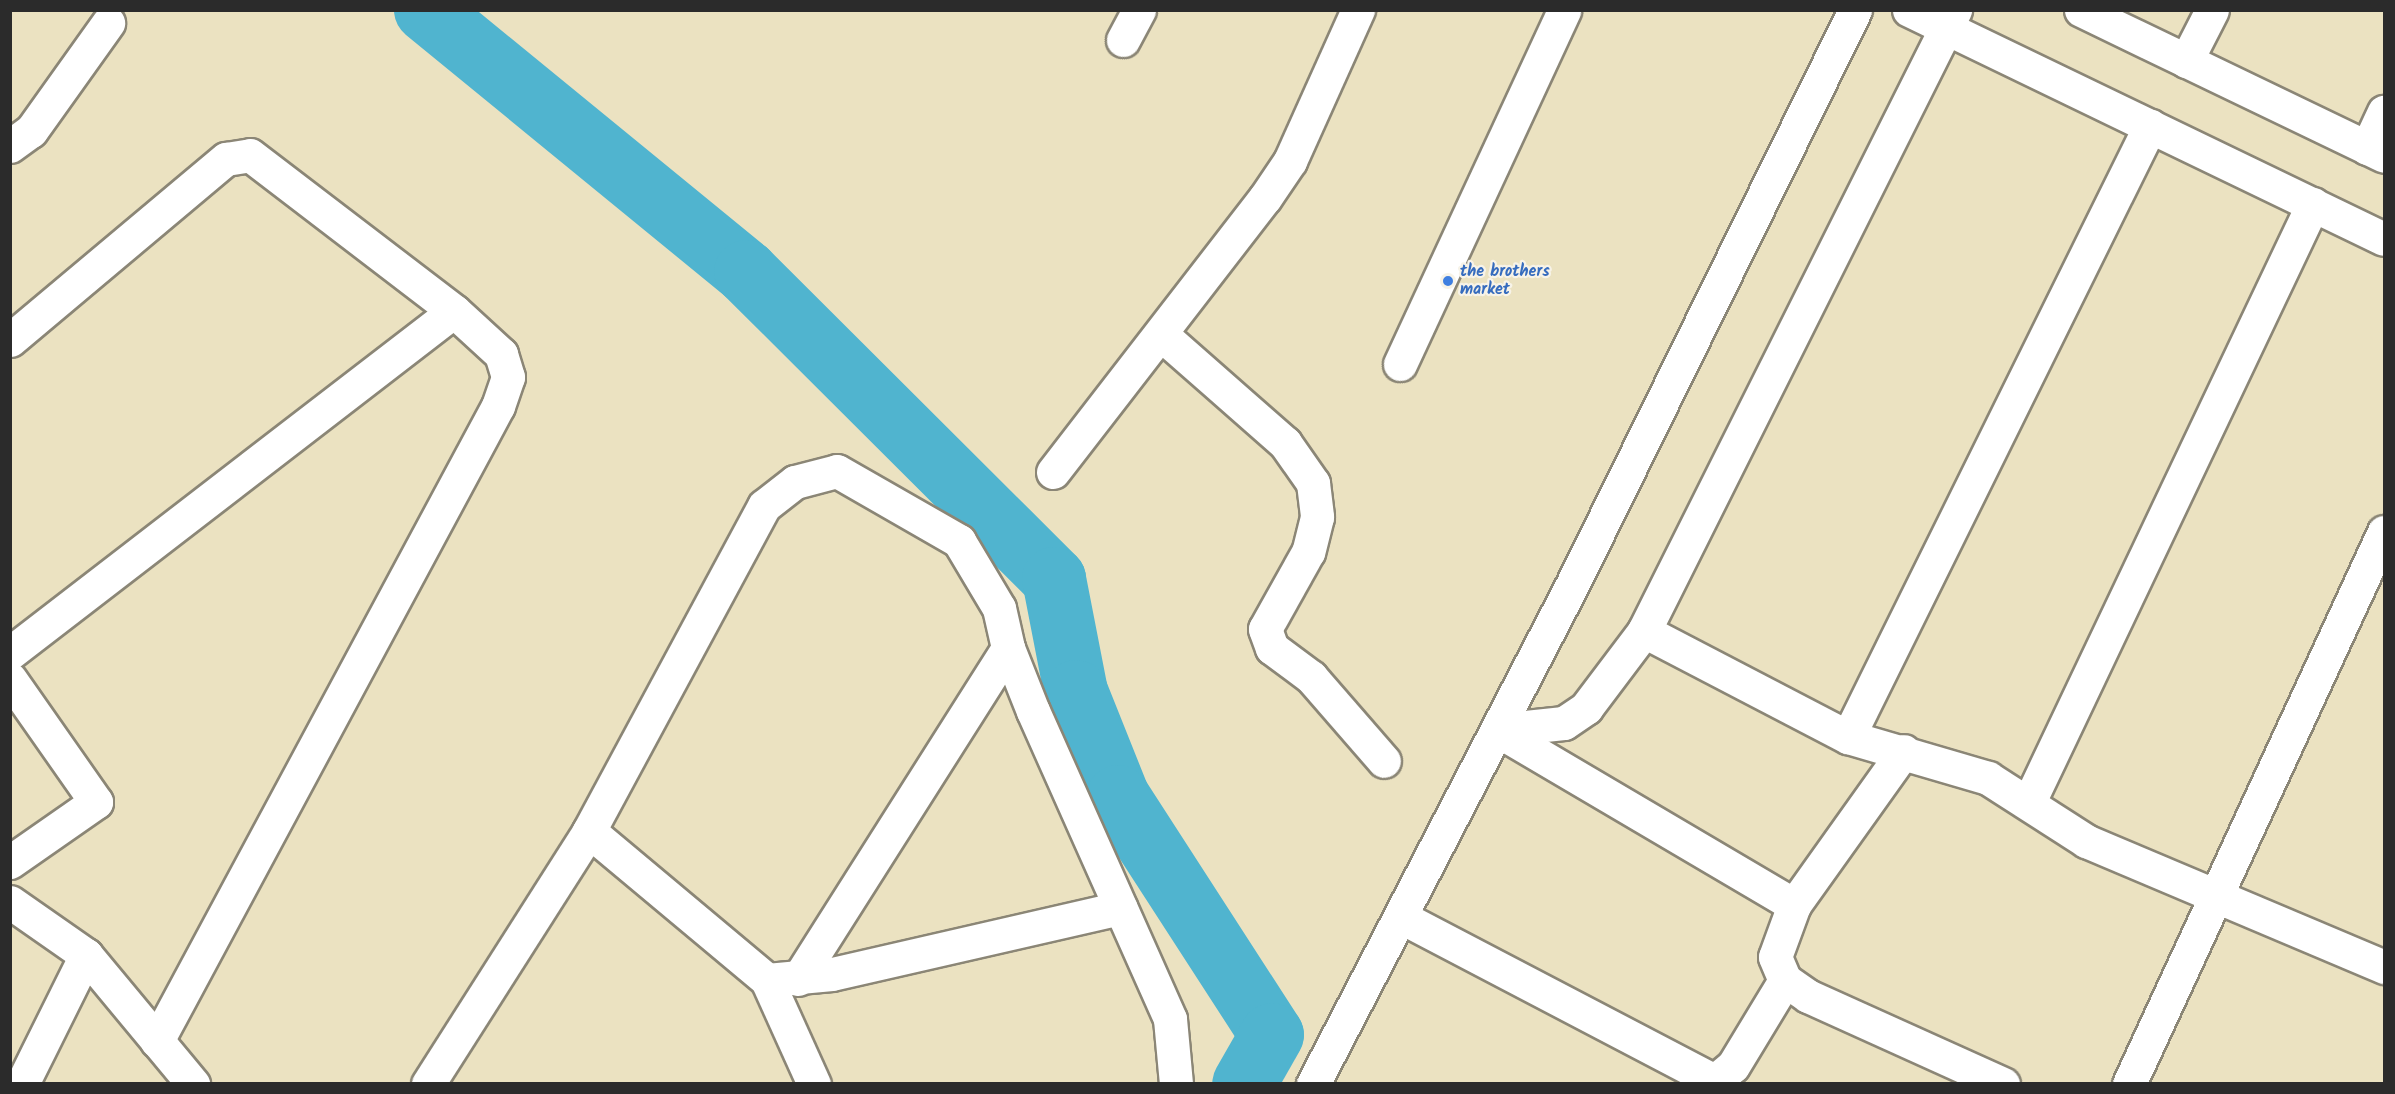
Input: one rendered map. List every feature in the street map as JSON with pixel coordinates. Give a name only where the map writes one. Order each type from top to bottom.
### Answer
[{"type":"street","points":[[1123,40],[1139,10]]},
{"type":"street","points":[[1053,472],[1162,335],[1290,161],[1358,10]]},
{"type":"street","points":[[1400,364],[1564,10]]},
{"type":"street","points":[[1313,1083],[1497,730],[1855,10]]},
{"type":"street","points":[[1909,10],[1951,19],[2150,126],[2385,239]]},
{"type":"street","points":[[2080,10],[2376,152],[2385,112]]},
{"type":"street","points":[[2186,61],[2212,10]]},
{"type":"street","points":[[1497,730],[1564,723],[1586,708],[1644,631],[1951,19]]},
{"type":"street","points":[[10,146],[31,131],[108,23]]},
{"type":"street","points":[[1848,737],[2150,126]]},
{"type":"street","points":[[10,340],[226,159],[250,155],[454,312],[501,354],[508,377],[498,406],[158,1041]]},
{"type":"street","points":[[2029,802],[2313,204]]},
{"type":"street","points":[[10,653],[454,312]]},
{"type":"street","points":[[1162,335],[1285,443],[1313,483],[1317,517],[1308,552],[1265,629],[1272,648],[1311,677],[1384,761]]},
{"type":"street","points":[[428,1083],[589,831],[764,506],[795,482],[837,471],[959,541],[999,608],[1008,648],[1170,1019],[1176,1083]]},
{"type":"street","points":[[2129,1083],[2219,898],[2385,531]]},
{"type":"street","points":[[1644,631],[1848,737],[1904,751],[1988,778],[2029,802],[2086,841],[2385,967]]},
{"type":"street","points":[[782,979],[1008,648]]},
{"type":"street","points":[[10,679],[96,802],[10,862]]},
{"type":"street","points":[[1497,730],[1794,905]]},
{"type":"street","points":[[1904,751],[1794,905],[1774,957],[1785,980],[1808,996],[2003,1083]]},
{"type":"street","points":[[589,831],[782,979],[814,1083]]},
{"type":"street","points":[[10,902],[86,955],[193,1083]]},
{"type":"street","points":[[782,979],[1121,908]]},
{"type":"street","points":[[1401,917],[1680,1076],[1716,1082],[1733,1066],[1785,980]]},
{"type":"street","points":[[22,1083],[86,955]]},
{"type":"waterway","points":[[426,10],[746,272],[1054,579],[1076,692],[1118,797],[1272,1035],[1244,1084]]},
{"type":"place","name":"the brothers market","points":[[1448,281]]}]
